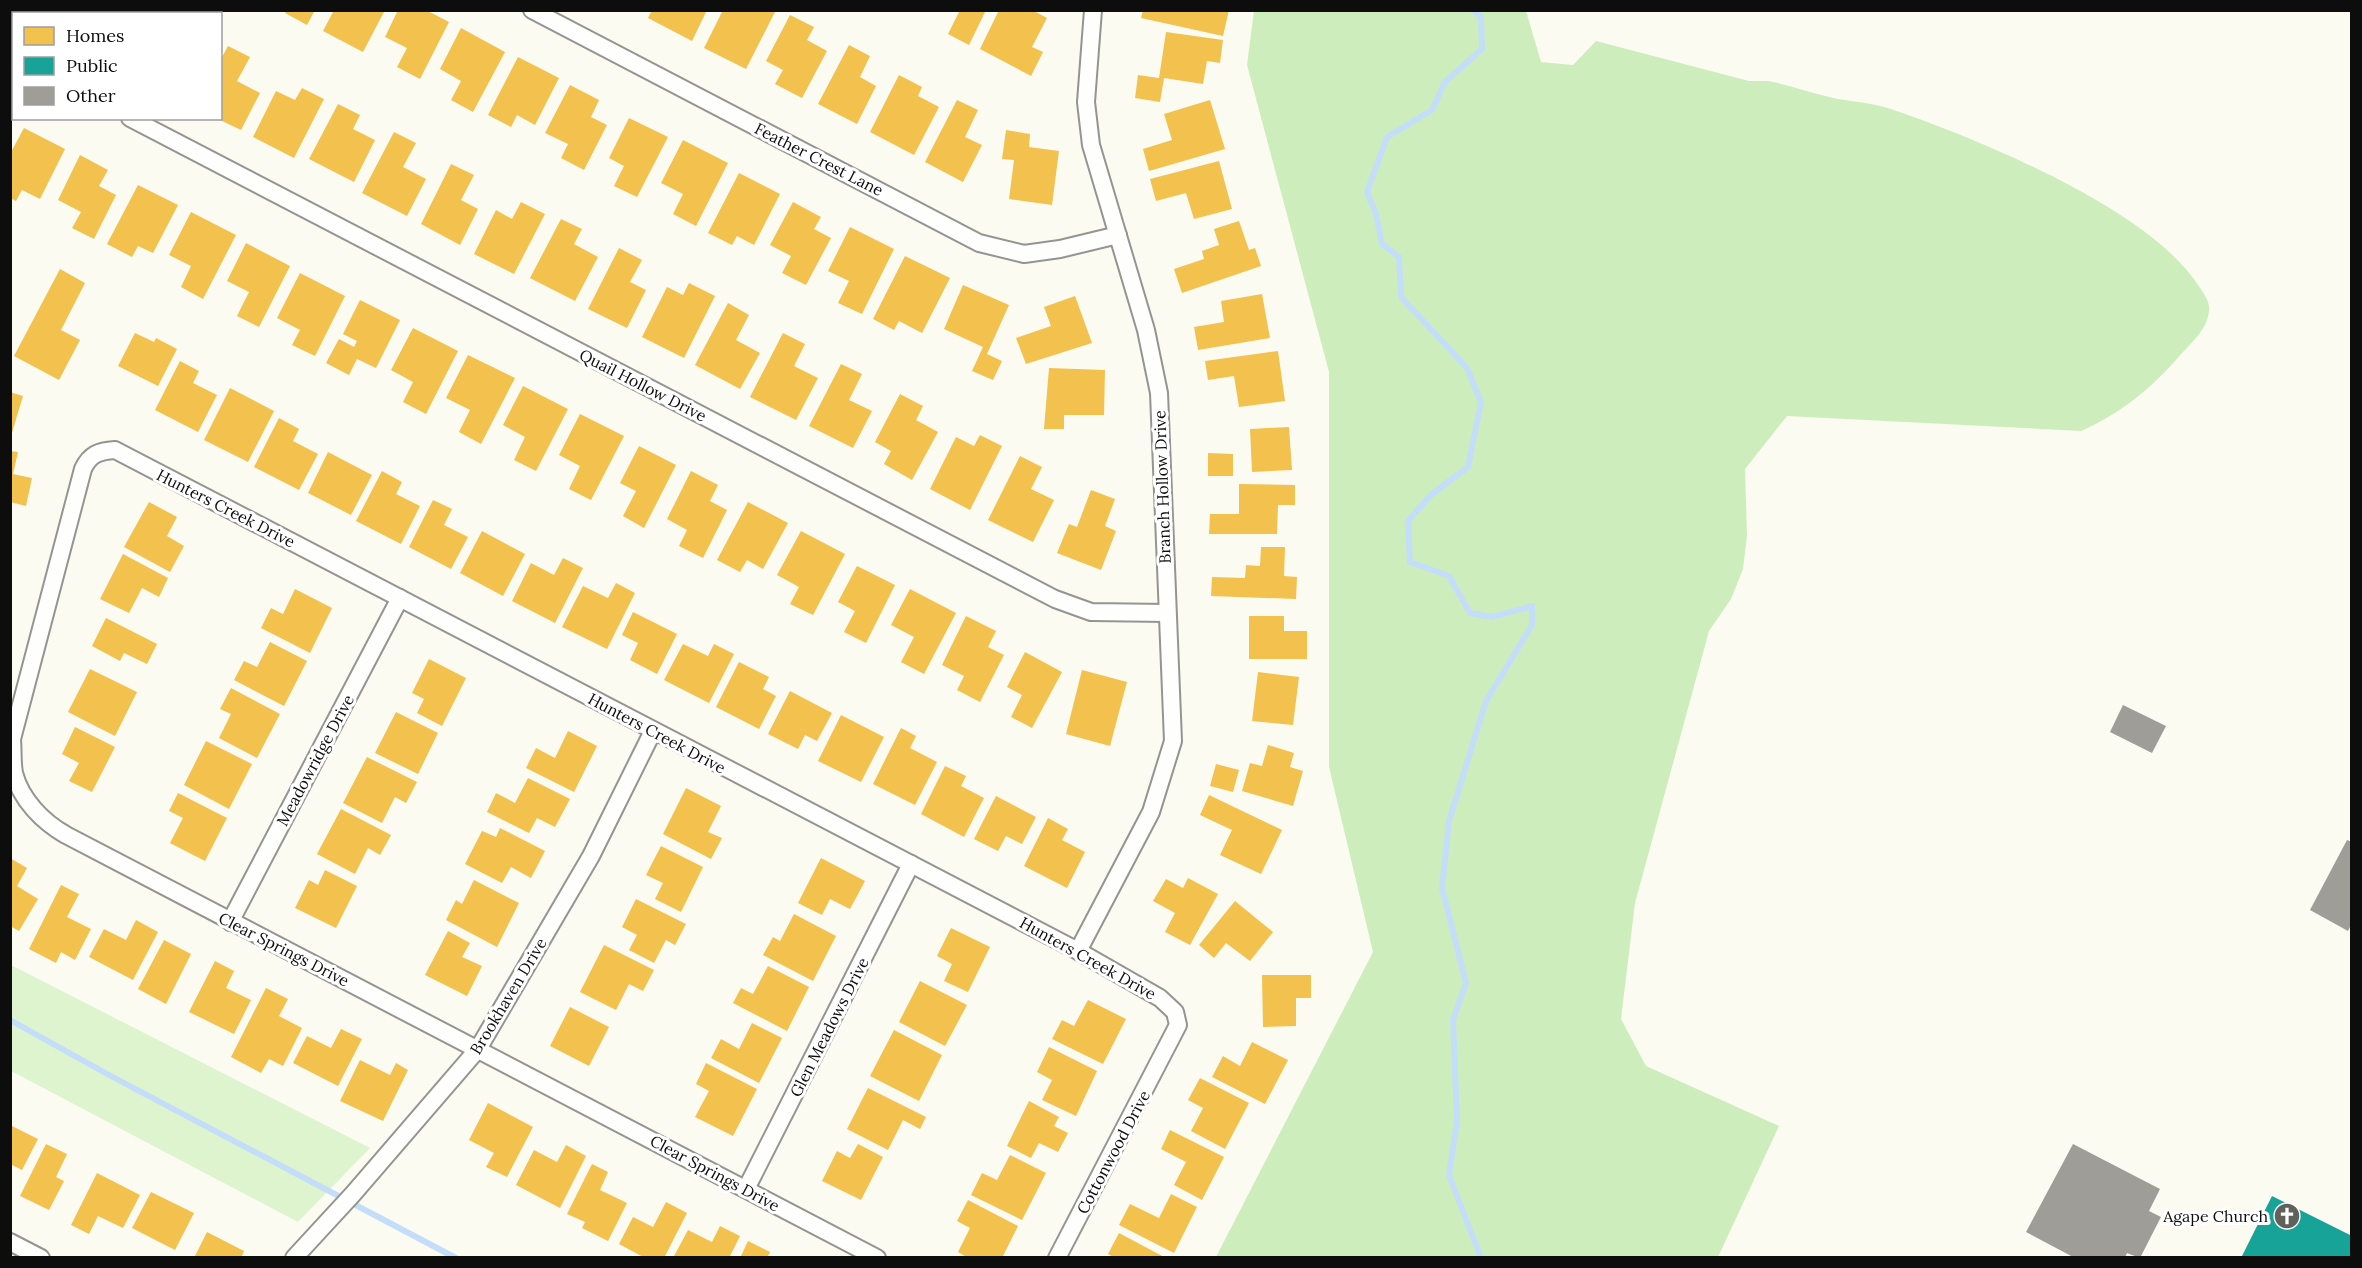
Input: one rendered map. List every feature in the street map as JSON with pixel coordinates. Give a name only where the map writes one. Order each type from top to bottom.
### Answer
[{"type":"street","name":"Feather Crest Lane","points":[[532,10],[979,243],[1024,254],[1060,249],[1118,235]]},
{"type":"street","name":"Branch Hollow Drive","points":[[1078,951],[1151,812],[1173,741],[1159,393],[1146,330],[1091,145],[1086,102],[1093,10]]},
{"type":"street","name":"Quail Hollow Drive","points":[[134,120],[1055,599],[1091,612],[1167,613]]},
{"type":"street","name":"Hunters Creek Drive","points":[[101,451],[115,450],[1078,951],[1160,998],[1175,1012],[1178,1024],[1168,1046]]},
{"type":"street","name":"Clear Springs Drive","points":[[101,451],[88,458],[83,469],[12,740],[14,773],[28,802],[55,829],[877,1257]]},
{"type":"street","name":"Meadowridge Drive","points":[[230,922],[400,598]]},
{"type":"street","name":"Brookhaven Drive","points":[[294,1257],[384,1159],[478,1049],[591,856],[653,731]]},
{"type":"street","name":"Glen Meadows Drive","points":[[746,1189],[911,864]]},
{"type":"street","name":"Cottonwood Drive","points":[[1058,1257],[1168,1046]]},
{"type":"street","points":[[10,1242],[41,1257]]},
{"type":"green space","points":[[1254,11],[1526,11],[1541,62],[1573,65],[1596,41],[1749,81],[1784,84],[1829,97],[1883,107],[1969,138],[2058,179],[2102,203],[2141,229],[2174,257],[2198,285],[2208,303],[2208,317],[2201,331],[2164,372],[2120,410],[2081,431],[1787,416],[1745,469],[1747,536],[1743,569],[1731,599],[1709,631],[1635,903],[1621,1019],[1646,1066],[1779,1126],[1718,1257],[1216,1257],[1373,952],[1329,767],[1329,372],[1247,65]]},
{"type":"green space","points":[[10,965],[370,1148],[298,1222],[11,1071]]},
{"type":"building: Homes","points":[[10,10],[65,10],[64,12],[12,12],[12,20],[10,19]]},
{"type":"building: Homes","points":[[287,10],[315,10],[307,25],[285,13]]},
{"type":"building: Homes","points":[[334,10],[385,10],[363,52],[323,31]]},
{"type":"building: Homes","points":[[398,10],[426,10],[449,22],[420,79],[397,67],[407,48],[385,37]]},
{"type":"building: Homes","points":[[652,10],[707,10],[692,41],[648,18]]},
{"type":"building: Homes","points":[[723,10],[776,10],[746,69],[704,48]]},
{"type":"building: Homes","points":[[960,10],[986,10],[969,45],[948,34]]},
{"type":"building: Homes","points":[[999,10],[1032,10],[1047,18],[1032,47],[1043,52],[1031,76],[980,49]]},
{"type":"building: Homes","points":[[1143,10],[1229,10],[1223,36],[1141,18]]},
{"type":"building: Homes","points":[[790,15],[814,27],[807,40],[827,51],[802,98],[775,84],[783,70],[766,61]]},
{"type":"building: Homes","points":[[461,28],[505,52],[473,112],[451,100],[461,81],[440,69]]},
{"type":"building: Homes","points":[[1166,32],[1223,40],[1220,63],[1207,61],[1203,84],[1164,78],[1160,102],[1135,98],[1138,75],[1159,78]]},
{"type":"building: Homes","points":[[849,45],[870,56],[860,77],[876,86],[857,124],[818,104]]},
{"type":"building: Homes","points":[[228,46],[250,57],[237,81],[260,93],[241,130],[220,120],[222,120],[222,57]]},
{"type":"building: Homes","points":[[518,57],[559,78],[535,125],[517,115],[511,127],[488,115]]},
{"type":"building: Homes","points":[[899,75],[922,87],[918,96],[939,107],[914,155],[870,132]]},
{"type":"building: Homes","points":[[570,85],[599,100],[591,117],[607,125],[584,170],[561,158],[568,144],[545,133]]},
{"type":"building: Homes","points":[[302,88],[324,99],[294,158],[253,137],[276,91],[295,100]]},
{"type":"building: Homes","points":[[957,100],[978,110],[965,137],[982,145],[963,182],[925,162]]},
{"type":"building: Homes","points":[[1210,100],[1225,149],[1149,171],[1143,149],[1172,140],[1164,114]]},
{"type":"building: Homes","points":[[338,104],[360,115],[353,129],[375,140],[354,182],[309,159]]},
{"type":"building: Homes","points":[[629,118],[668,137],[637,197],[614,186],[624,166],[609,158]]},
{"type":"building: Homes","points":[[24,128],[65,149],[40,199],[22,190],[16,201],[10,198],[10,154]]},
{"type":"building: Homes","points":[[1006,130],[1030,134],[1029,147],[1059,151],[1052,205],[1009,199],[1014,160],[1002,159]]},
{"type":"building: Homes","points":[[394,132],[416,143],[403,167],[426,179],[407,216],[362,193]]},
{"type":"building: Homes","points":[[683,140],[728,163],[696,226],[673,214],[683,194],[661,183]]},
{"type":"building: Homes","points":[[80,155],[108,170],[99,186],[116,195],[94,239],[72,228],[81,212],[58,200]]},
{"type":"building: Homes","points":[[1219,161],[1232,209],[1194,219],[1186,193],[1156,201],[1150,179]]},
{"type":"building: Homes","points":[[451,164],[474,175],[461,200],[478,209],[460,245],[421,224]]},
{"type":"building: Homes","points":[[739,173],[780,194],[754,245],[737,236],[732,245],[708,233]]},
{"type":"building: Homes","points":[[138,185],[178,205],[153,253],[138,246],[132,257],[107,244]]},
{"type":"building: Homes","points":[[521,202],[545,214],[514,274],[474,254],[496,210],[512,219]]},
{"type":"building: Homes","points":[[793,202],[821,217],[814,229],[831,238],[806,285],[782,273],[791,256],[770,245]]},
{"type":"building: Homes","points":[[191,212],[236,235],[203,299],[181,287],[191,266],[169,255]]},
{"type":"building: Homes","points":[[561,219],[582,229],[574,244],[598,257],[575,301],[530,278]]},
{"type":"building: Homes","points":[[1239,221],[1249,250],[1255,248],[1261,266],[1182,293],[1174,269],[1204,259],[1202,251],[1219,245],[1214,229]]},
{"type":"building: Homes","points":[[850,227],[894,249],[862,314],[838,303],[849,281],[828,271]]},
{"type":"building: Homes","points":[[246,243],[290,266],[259,327],[237,316],[249,292],[227,281]]},
{"type":"building: Homes","points":[[619,248],[642,260],[630,282],[646,290],[627,328],[588,309]]},
{"type":"building: Homes","points":[[905,256],[950,278],[922,333],[899,321],[894,330],[873,319]]},
{"type":"building: Homes","points":[[60,269],[85,283],[61,330],[80,340],[59,380],[14,356]]},
{"type":"building: Homes","points":[[300,273],[345,296],[315,356],[292,345],[300,330],[277,318]]},
{"type":"building: Homes","points":[[689,283],[715,296],[684,358],[642,337],[667,287],[683,295]]},
{"type":"building: Homes","points":[[963,285],[1009,305],[987,354],[1002,361],[993,380],[972,371],[983,347],[944,329]]},
{"type":"building: Homes","points":[[1262,294],[1270,338],[1198,350],[1194,327],[1224,322],[1221,301]]},
{"type":"building: Homes","points":[[1075,296],[1092,343],[1026,364],[1016,338],[1051,326],[1044,307]]},
{"type":"building: Homes","points":[[360,300],[400,320],[376,368],[357,359],[349,375],[326,363],[339,339],[354,347],[357,341],[343,334]]},
{"type":"building: Homes","points":[[728,303],[749,315],[736,340],[760,353],[740,389],[695,365]]},
{"type":"building: Homes","points":[[413,328],[458,351],[426,414],[403,402],[413,382],[391,370]]},
{"type":"building: Homes","points":[[135,333],[154,342],[156,338],[177,349],[158,386],[118,366]]},
{"type":"building: Homes","points":[[783,333],[805,344],[794,366],[818,378],[796,420],[750,397]]},
{"type":"building: Homes","points":[[1278,351],[1285,401],[1239,407],[1234,376],[1208,380],[1205,361]]},
{"type":"building: Homes","points":[[468,355],[515,378],[481,444],[459,432],[470,410],[446,398]]},
{"type":"building: Homes","points":[[180,361],[199,371],[193,383],[217,395],[198,432],[155,410]]},
{"type":"building: Homes","points":[[841,364],[862,374],[849,400],[872,411],[853,448],[809,426]]},
{"type":"building: Homes","points":[[1049,368],[1105,370],[1104,415],[1064,415],[1064,429],[1044,429]]},
{"type":"building: Homes","points":[[523,386],[568,409],[536,471],[514,460],[525,437],[503,425]]},
{"type":"building: Homes","points":[[230,388],[274,411],[248,462],[204,440]]},
{"type":"building: Homes","points":[[10,392],[23,396],[11,436],[10,436]]},
{"type":"building: Homes","points":[[900,394],[923,406],[916,420],[938,432],[912,480],[884,464],[891,451],[875,442]]},
{"type":"building: Homes","points":[[580,414],[624,436],[591,500],[569,489],[580,466],[559,455]]},
{"type":"building: Homes","points":[[279,418],[299,429],[293,441],[318,454],[299,490],[254,467]]},
{"type":"building: Homes","points":[[1289,427],[1292,470],[1252,472],[1250,429]]},
{"type":"building: Homes","points":[[980,435],[1002,446],[970,510],[930,489],[956,437],[974,446]]},
{"type":"building: Homes","points":[[639,446],[676,465],[644,528],[623,516],[636,491],[620,483]]},
{"type":"building: Homes","points":[[10,451],[18,452],[13,474],[32,478],[26,506],[10,502]]},
{"type":"building: Homes","points":[[328,452],[372,475],[351,515],[308,493]]},
{"type":"building: Homes","points":[[1208,453],[1233,454],[1233,476],[1208,476]]},
{"type":"building: Homes","points":[[1020,456],[1042,467],[1031,489],[1054,500],[1033,542],[988,520]]},
{"type":"building: Homes","points":[[382,471],[402,482],[396,494],[420,506],[401,544],[356,521]]},
{"type":"building: Homes","points":[[691,471],[718,485],[710,501],[727,510],[703,558],[679,546],[687,530],[667,519]]},
{"type":"building: Homes","points":[[1239,484],[1295,485],[1295,505],[1278,505],[1277,534],[1209,534],[1210,514],[1239,514]]},
{"type":"building: Homes","points":[[1091,490],[1115,499],[1105,526],[1116,531],[1101,570],[1057,553],[1069,524],[1077,527]]},
{"type":"building: Homes","points":[[433,500],[452,509],[444,525],[468,537],[451,569],[409,547]]},
{"type":"building: Homes","points":[[149,502],[177,517],[167,536],[184,546],[170,572],[124,547]]},
{"type":"building: Homes","points":[[748,502],[788,523],[763,569],[747,560],[740,572],[717,560]]},
{"type":"building: Homes","points":[[482,531],[525,554],[503,596],[460,573]]},
{"type":"building: Homes","points":[[801,531],[845,554],[813,615],[790,604],[799,587],[777,575]]},
{"type":"building: Homes","points":[[1261,547],[1285,547],[1284,576],[1297,577],[1296,599],[1211,596],[1212,577],[1245,578],[1246,565],[1260,566]]},
{"type":"building: Homes","points":[[123,554],[168,578],[159,597],[142,588],[129,613],[100,599]]},
{"type":"building: Homes","points":[[563,558],[583,568],[555,623],[512,601],[531,563],[554,575]]},
{"type":"building: Homes","points":[[857,566],[895,585],[866,643],[844,632],[855,611],[838,602]]},
{"type":"building: Homes","points":[[616,583],[635,593],[607,649],[562,627],[583,586],[608,598]]},
{"type":"building: Homes","points":[[295,589],[332,608],[310,653],[261,628],[271,608],[283,614]]},
{"type":"building: Homes","points":[[910,589],[956,613],[924,674],[901,662],[914,637],[891,625]]},
{"type":"building: Homes","points":[[633,612],[677,634],[657,674],[630,660],[638,643],[622,635]]},
{"type":"building: Homes","points":[[966,616],[996,631],[988,647],[1004,655],[980,702],[957,690],[964,676],[942,665]]},
{"type":"building: Homes","points":[[1249,616],[1284,616],[1284,631],[1307,631],[1307,659],[1249,659]]},
{"type":"building: Homes","points":[[106,618],[157,644],[147,664],[124,653],[120,661],[92,646]]},
{"type":"building: Homes","points":[[270,642],[307,661],[284,706],[234,680],[244,661],[257,667]]},
{"type":"building: Homes","points":[[683,644],[708,656],[714,644],[734,654],[709,703],[664,680]]},
{"type":"building: Homes","points":[[1025,652],[1062,672],[1032,728],[1011,717],[1022,695],[1007,687]]},
{"type":"building: Homes","points":[[429,659],[466,678],[442,726],[417,713],[424,699],[412,693]]},
{"type":"building: Homes","points":[[739,662],[769,677],[763,689],[776,696],[759,729],[716,707]]},
{"type":"building: Homes","points":[[90,669],[137,692],[115,736],[68,712]]},
{"type":"building: Homes","points":[[1082,670],[1127,682],[1110,746],[1066,734]]},
{"type":"building: Homes","points":[[1258,672],[1299,677],[1293,725],[1252,721]]},
{"type":"building: Homes","points":[[231,688],[280,714],[257,758],[219,738],[231,714],[220,709]]},
{"type":"building: Homes","points":[[790,691],[832,713],[817,741],[805,735],[798,749],[768,734]]},
{"type":"building: Homes","points":[[396,712],[438,733],[418,774],[375,753]]},
{"type":"building: Homes","points":[[841,715],[884,737],[861,782],[818,761]]},
{"type":"building: Homes","points":[[75,727],[115,747],[92,792],[69,781],[79,763],[62,754]]},
{"type":"building: Homes","points":[[901,728],[916,736],[910,748],[937,762],[915,805],[873,784]]},
{"type":"building: Homes","points":[[568,731],[597,746],[574,792],[526,768],[536,748],[555,758]]},
{"type":"building: Homes","points":[[206,741],[252,764],[229,809],[184,785]]},
{"type":"building: Homes","points":[[1268,745],[1294,753],[1290,767],[1303,771],[1293,806],[1242,791],[1250,763],[1262,766]]},
{"type":"building: Homes","points":[[367,757],[417,782],[406,803],[395,797],[382,823],[343,803]]},
{"type":"building: Homes","points":[[1216,764],[1239,770],[1233,792],[1210,786]]},
{"type":"building: Homes","points":[[945,766],[966,776],[961,786],[984,798],[964,837],[921,814]]},
{"type":"building: Homes","points":[[528,778],[570,799],[555,827],[537,818],[529,833],[487,812],[496,793],[515,803]]},
{"type":"building: Homes","points":[[686,788],[721,806],[708,832],[722,838],[711,859],[663,834]]},
{"type":"building: Homes","points":[[178,793],[227,818],[205,861],[170,843],[183,818],[169,811]]},
{"type":"building: Homes","points":[[1209,795],[1282,830],[1261,874],[1220,855],[1232,830],[1200,815]]},
{"type":"building: Homes","points":[[996,796],[1036,817],[1022,844],[1006,836],[998,851],[974,839]]},
{"type":"building: Homes","points":[[341,809],[391,835],[380,855],[368,848],[355,874],[317,854]]},
{"type":"building: Homes","points":[[1048,818],[1068,829],[1062,840],[1085,852],[1067,888],[1024,866]]},
{"type":"building: Homes","points":[[500,828],[545,851],[531,878],[511,867],[502,883],[465,864],[482,831],[496,837]]},
{"type":"building: Homes","points":[[661,846],[703,867],[681,912],[655,899],[663,883],[646,875]]},
{"type":"building: Homes","points":[[10,858],[27,868],[17,886],[38,899],[19,931],[10,926]]},
{"type":"building: Homes","points":[[821,858],[865,881],[850,909],[830,899],[822,915],[798,903]]},
{"type":"building: Homes","points":[[325,870],[357,886],[336,928],[295,908],[309,880],[318,885]]},
{"type":"building: Homes","points":[[1188,878],[1218,894],[1190,945],[1165,932],[1175,913],[1153,901],[1166,879],[1183,888]]},
{"type":"building: Homes","points":[[474,880],[519,903],[497,947],[446,920],[456,900],[462,904]]},
{"type":"building: Homes","points":[[61,885],[79,894],[67,917],[91,929],[75,960],[61,952],[56,963],[29,949]]},
{"type":"building: Homes","points":[[636,899],[686,924],[675,945],[666,940],[654,963],[629,950],[637,935],[622,927]]},
{"type":"building: Homes","points":[[1235,901],[1273,932],[1250,961],[1226,943],[1214,958],[1199,945]]},
{"type":"building: Homes","points":[[794,914],[836,936],[813,981],[763,955],[773,937],[780,941]]},
{"type":"building: Homes","points":[[136,920],[158,932],[133,980],[89,957],[104,929],[126,940]]},
{"type":"building: Homes","points":[[951,928],[990,947],[968,992],[944,981],[952,964],[937,956]]},
{"type":"building: Homes","points":[[448,931],[470,943],[462,957],[482,966],[467,996],[425,975]]},
{"type":"building: Homes","points":[[164,940],[191,954],[166,1004],[138,989]]},
{"type":"building: Homes","points":[[604,945],[654,970],[643,991],[629,984],[616,1010],[580,992]]},
{"type":"building: Homes","points":[[215,961],[234,971],[226,988],[251,1000],[234,1034],[189,1012]]},
{"type":"building: Homes","points":[[768,966],[809,987],[787,1031],[733,1003],[741,988],[753,994]]},
{"type":"building: Homes","points":[[1262,975],[1311,975],[1311,998],[1296,998],[1296,1026],[1263,1027]]},
{"type":"building: Homes","points":[[920,981],[967,1005],[945,1046],[899,1022]]},
{"type":"building: Homes","points":[[266,988],[288,999],[279,1016],[302,1028],[283,1066],[269,1059],[261,1073],[231,1057]]},
{"type":"building: Homes","points":[[1088,1000],[1126,1019],[1103,1064],[1052,1039],[1062,1020],[1074,1026]]},
{"type":"building: Homes","points":[[570,1007],[609,1027],[589,1066],[550,1046]]},
{"type":"building: Homes","points":[[752,1023],[782,1038],[759,1083],[711,1058],[721,1039],[739,1049]]},
{"type":"building: Homes","points":[[341,1029],[362,1039],[338,1086],[293,1063],[307,1036],[331,1048]]},
{"type":"building: Homes","points":[[894,1030],[942,1055],[919,1101],[870,1076]]},
{"type":"building: Homes","points":[[1252,1042],[1288,1060],[1265,1104],[1212,1077],[1223,1056],[1240,1066]]},
{"type":"building: Homes","points":[[1049,1047],[1097,1071],[1076,1116],[1042,1100],[1052,1080],[1037,1072]]},
{"type":"building: Homes","points":[[360,1060],[390,1075],[396,1063],[408,1070],[383,1121],[340,1101]]},
{"type":"building: Homes","points":[[706,1063],[757,1089],[733,1136],[695,1117],[709,1091],[696,1084]]},
{"type":"building: Homes","points":[[1200,1078],[1249,1103],[1225,1149],[1191,1131],[1203,1108],[1188,1100]]},
{"type":"building: Homes","points":[[868,1088],[926,1117],[920,1129],[903,1120],[888,1150],[847,1129]]},
{"type":"building: Homes","points":[[1029,1101],[1059,1117],[1054,1126],[1068,1133],[1058,1152],[1039,1143],[1031,1158],[1007,1146]]},
{"type":"building: Homes","points":[[488,1103],[533,1127],[507,1177],[486,1167],[494,1153],[469,1140]]},
{"type":"building: Homes","points":[[10,1125],[38,1139],[22,1170],[10,1164]]},
{"type":"building: Homes","points":[[1170,1130],[1224,1157],[1202,1200],[1174,1185],[1186,1162],[1161,1149]]},
{"type":"building: Homes","points":[[46,1144],[67,1154],[56,1177],[64,1181],[49,1210],[20,1196]]},
{"type":"building: Homes","points":[[858,1144],[883,1157],[861,1200],[822,1181],[837,1151],[850,1158]]},
{"type":"building: Homes","points":[[566,1145],[586,1156],[560,1208],[516,1185],[534,1150],[557,1162]]},
{"type":"building: Homes","points":[[1010,1155],[1046,1173],[1022,1220],[971,1195],[982,1173],[997,1180]]},
{"type":"building: Homes","points":[[592,1164],[608,1172],[600,1190],[627,1203],[608,1241],[582,1228],[585,1222],[567,1214]]},
{"type":"building: Homes","points":[[97,1173],[140,1195],[123,1228],[98,1216],[89,1234],[71,1225]]},
{"type":"building: Homes","points":[[151,1192],[194,1213],[175,1250],[132,1228]]},
{"type":"building: Homes","points":[[1171,1194],[1197,1207],[1174,1253],[1119,1225],[1130,1204],[1159,1218]]},
{"type":"building: Homes","points":[[968,1200],[1018,1226],[1002,1258],[968,1258],[958,1252],[970,1228],[957,1221]]},
{"type":"building: Homes","points":[[666,1202],[687,1213],[664,1258],[645,1258],[619,1244],[633,1217],[653,1227]]},
{"type":"building: Homes","points":[[720,1226],[740,1236],[729,1258],[673,1258],[688,1230],[712,1242]]},
{"type":"building: Homes","points":[[207,1232],[244,1251],[241,1258],[194,1258]]},
{"type":"building: Homes","points":[[1119,1233],[1166,1258],[1115,1258],[1108,1254]]},
{"type":"building: Homes","points":[[748,1241],[770,1252],[767,1258],[740,1258]]},
{"type":"building: Public","name":"Agape Church","points":[[2272,1196],[2352,1236],[2352,1258],[2241,1258]]},
{"type":"building: Other","points":[[2123,705],[2166,726],[2152,753],[2110,732]]},
{"type":"building: Other","points":[[2347,840],[2352,842],[2352,923],[2348,931],[2310,910]]},
{"type":"building: Other","points":[[2073,1144],[2160,1189],[2149,1211],[2161,1217],[2140,1258],[2127,1253],[2125,1258],[2075,1258],[2026,1232]]},
{"type":"waterway","points":[[1473,10],[1481,17],[1482,49],[1445,82],[1432,110],[1387,137],[1367,192],[1376,214],[1382,244],[1399,257],[1401,297],[1467,368],[1481,402],[1468,467],[1431,495],[1408,521],[1410,562],[1449,576],[1470,613],[1492,617],[1532,606],[1532,625],[1486,701],[1449,821],[1442,888],[1466,983],[1453,1020],[1457,1121],[1449,1175],[1481,1258]]},
{"type":"waterway","points":[[10,1020],[109,1075],[456,1258]]},
{"type":"place","name":"Agape Church","points":[[2287,1216]]}]
